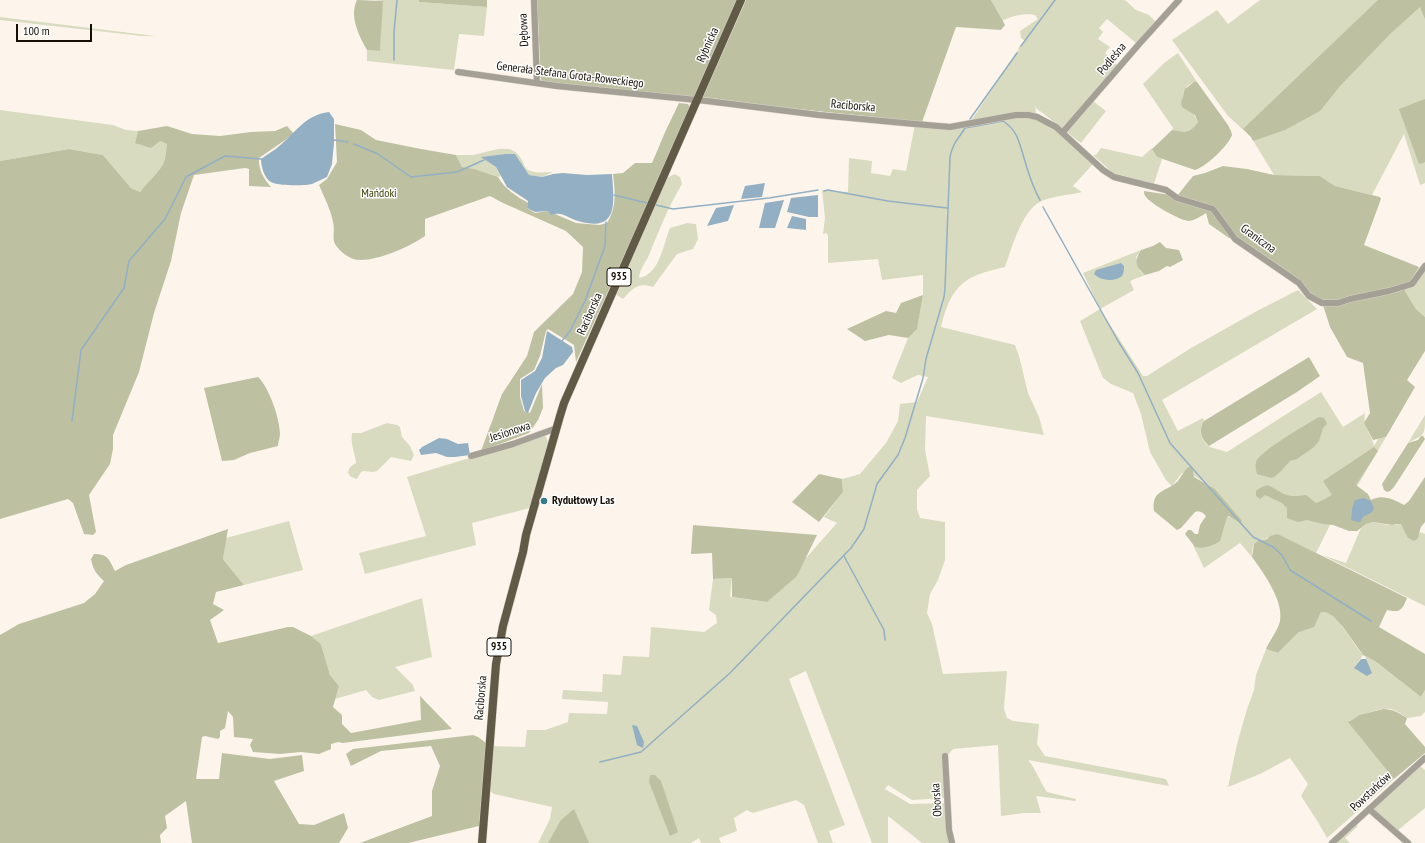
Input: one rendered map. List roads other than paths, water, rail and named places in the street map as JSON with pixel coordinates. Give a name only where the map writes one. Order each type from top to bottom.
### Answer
[{"type":"main road","name":"Rybnicka","points":[[697,100],[741,0]]},
{"type":"main road","name":"Raciborska","points":[[482,843],[496,664],[500,641],[526,535],[564,403],[697,100]]},
{"type":"street","name":"Dębowa","points":[[534,0],[538,83]]},
{"type":"street","name":"Podleśna","points":[[1063,132],[1140,42],[1179,0]]},
{"type":"street","name":"Generała Stefana Grota-Roweckiego","points":[[458,72],[538,83],[697,100]]},
{"type":"street","name":"Raciborska","points":[[697,100],[950,127],[1016,115],[1028,115],[1038,117],[1063,132]]},
{"type":"street","name":"Graniczna","points":[[1063,132],[1103,170],[1114,177],[1166,190],[1177,198],[1214,209],[1235,239],[1299,283],[1309,296],[1322,303],[1338,303],[1412,284],[1425,266]]},
{"type":"street","name":"Jesionowa","points":[[471,456],[513,444],[557,428]]},
{"type":"street","name":"Oborska","points":[[945,756],[952,843]]},
{"type":"street","name":"Powstańców","points":[[1332,843],[1425,758]]},
{"type":"street","points":[[1369,809],[1408,843]]},
{"type":"water","points":[[329,112],[334,119],[334,143],[332,164],[327,177],[312,184],[303,185],[279,184],[271,182],[266,178],[263,172],[261,159],[283,143],[306,121],[320,114]]},
{"type":"water","points":[[515,154],[529,175],[542,177],[563,173],[587,175],[612,174],[613,205],[611,213],[607,219],[601,223],[591,224],[578,221],[562,214],[551,215],[548,211],[535,212],[527,208],[528,201],[507,187],[496,167],[481,157]]},
{"type":"water","points":[[765,183],[762,197],[741,199],[745,186]]},
{"type":"water","points":[[818,195],[818,217],[809,217],[787,212],[791,198]]},
{"type":"water","points":[[784,200],[775,228],[759,228],[765,203]]},
{"type":"water","points":[[734,205],[728,221],[707,226],[716,208]]},
{"type":"water","points":[[792,216],[806,219],[806,230],[787,228]]},
{"type":"water","points":[[1121,263],[1124,266],[1124,271],[1122,276],[1119,278],[1108,280],[1100,278],[1094,274],[1096,270]]},
{"type":"water","points":[[547,331],[572,347],[573,352],[563,365],[556,368],[545,378],[536,393],[528,413],[525,411],[521,396],[521,380],[535,371],[542,358]]},
{"type":"water","points":[[439,438],[447,439],[458,444],[468,443],[470,455],[447,457],[436,453],[421,455],[419,450],[422,447]]},
{"type":"water","points":[[1364,498],[1371,501],[1374,508],[1372,512],[1363,517],[1360,522],[1351,520],[1355,500]]},
{"type":"water","points":[[1361,659],[1366,659],[1372,673],[1367,676],[1354,668]]},
{"type":"water","points":[[632,725],[637,726],[644,742],[643,748],[637,745]]},
{"type":"waterway","points":[[394,60],[394,32],[397,0]]},
{"type":"waterway","points":[[1021,46],[1055,0]]},
{"type":"waterway","points":[[970,119],[1017,53]]},
{"type":"waterway","points":[[600,762],[641,752],[730,673],[851,548],[864,529],[877,484],[898,455],[905,438],[923,378],[926,359],[944,297],[950,157],[954,144],[965,128],[1003,121],[1008,125],[1017,137],[1031,180],[1040,200]]},
{"type":"waterway","points":[[334,140],[348,142]]},
{"type":"waterway","points":[[354,144],[378,154],[411,177],[457,172],[484,160]]},
{"type":"waterway","points":[[72,421],[81,350],[124,288],[129,261],[165,219],[186,177],[225,156],[261,159]]},
{"type":"waterway","points":[[656,205],[673,209],[769,198],[818,190]]},
{"type":"waterway","points":[[824,191],[828,190],[888,201],[947,208]]},
{"type":"waterway","points":[[614,195],[647,203]]},
{"type":"waterway","points":[[1043,207],[1118,341],[1138,373],[1170,443],[1253,537],[1273,547],[1282,555],[1290,570],[1371,621]]},
{"type":"waterway","points":[[562,341],[570,331],[585,301],[605,246],[606,222]]},
{"type":"waterway","points":[[844,556],[884,630],[885,640]]},
{"type":"place","name":"Rydułtowy Las","points":[[544,501]]},
{"type":"park label","name":"Mańdoki","points":[[379,194]]}]
